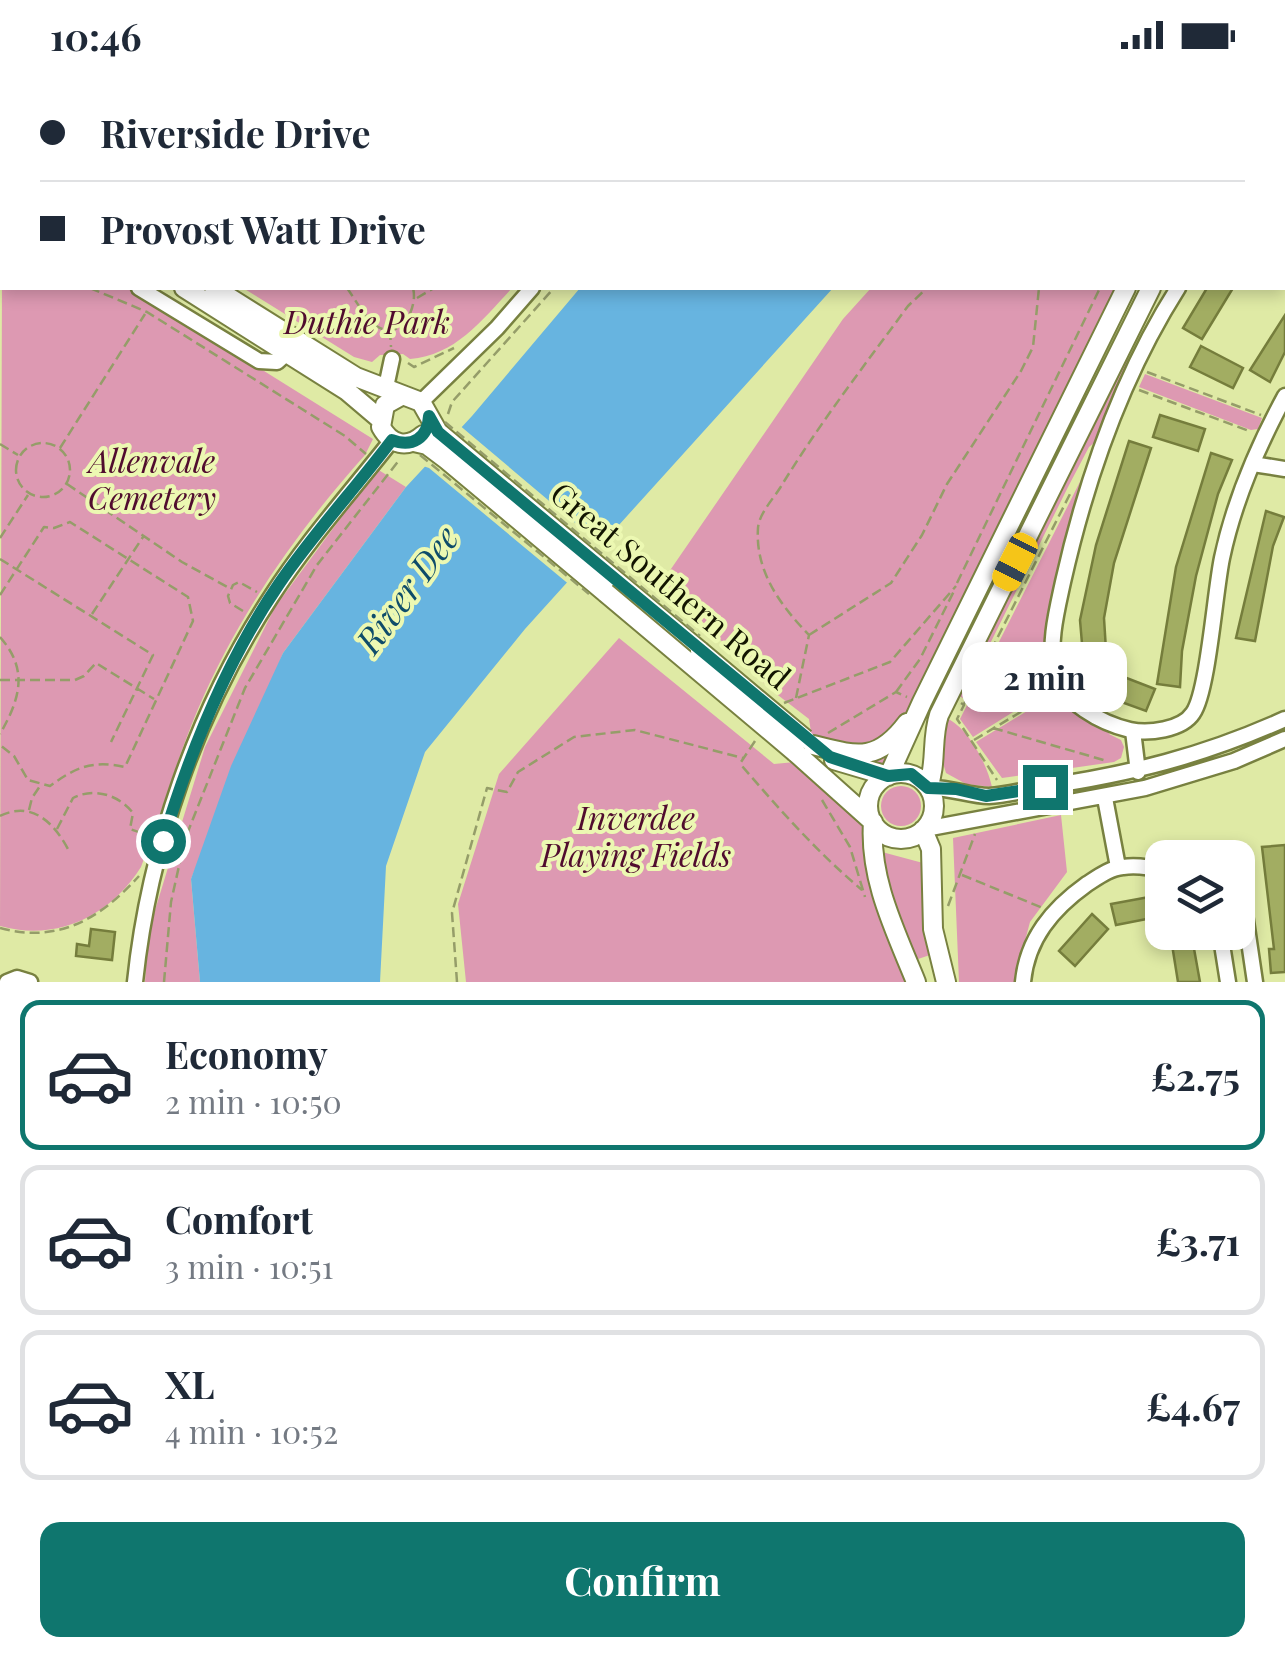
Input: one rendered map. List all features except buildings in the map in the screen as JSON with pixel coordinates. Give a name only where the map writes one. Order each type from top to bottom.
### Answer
[{"type":"main road","points":[[187,290],[364,402],[380,419]]},
{"type":"main road","name":"Great Southern Road","points":[[217,290],[356,377],[809,743],[842,763],[889,776]]},
{"type":"main road","points":[[916,982],[879,885],[870,794],[889,776],[1125,290]]},
{"type":"main road","points":[[928,788],[934,771],[934,731],[956,701],[1150,290]]},
{"type":"main road","points":[[385,405],[416,424],[381,427],[385,405]]},
{"type":"main road","points":[[809,743],[852,754],[881,749],[895,738],[922,702]]},
{"type":"main road","name":"Great Southern Road","points":[[809,743],[872,821]]},
{"type":"main road","points":[[872,821],[882,832],[896,838],[912,837],[924,829],[934,809],[928,788],[911,774],[889,776]]},
{"type":"main road","points":[[924,829],[931,849],[932,929],[946,982]]},
{"type":"street","points":[[142,290],[259,361],[274,363],[287,353]]},
{"type":"street","points":[[136,982],[154,872],[184,775],[257,620],[310,540],[530,290]]},
{"type":"street","points":[[1177,290],[1136,368],[1085,495],[1057,610],[1054,670],[1061,687],[1098,718],[1133,731],[1172,728],[1195,711],[1203,684],[1223,554],[1253,464],[1285,396]]},
{"type":"street","points":[[392,359],[416,424]]},
{"type":"street","points":[[1253,464],[1285,469]]},
{"type":"street","points":[[928,788],[986,796],[1138,772],[1232,742],[1285,719]]},
{"type":"street","points":[[1133,731],[1138,772]]},
{"type":"street","points":[[924,829],[1106,798],[1234,761],[1285,739]]},
{"type":"street","points":[[1106,798],[1138,772]]},
{"type":"street","points":[[1106,798],[1118,867]]},
{"type":"street","points":[[1023,982],[1042,926],[1053,912],[1082,888],[1118,867],[1145,867]]},
{"type":"street","points":[[1223,950],[1228,982]]},
{"type":"street","points":[[1250,950],[1255,982]]},
{"type":"street","points":[[7,982],[16,978],[30,982]]},
{"type":"path","points":[[95,290],[147,312],[363,450]]},
{"type":"path","points":[[348,290],[376,325],[390,329],[408,320],[415,299],[413,290]]},
{"type":"path","points":[[415,299],[431,290]]},
{"type":"path","points":[[164,982],[172,902],[185,839],[245,688],[317,565],[389,469],[416,424],[452,402],[552,290]]},
{"type":"path","points":[[808,635],[786,612],[768,584],[759,552],[758,523],[812,436],[924,290]]},
{"type":"path","points":[[796,698],[808,635],[891,583],[948,484],[1021,372],[1037,329],[1039,290]]},
{"type":"path","points":[[809,743],[896,692],[920,659],[1099,290]]},
{"type":"path","points":[[60,448],[147,312]]},
{"type":"path","points":[[390,329],[392,359]]},
{"type":"path","points":[[1136,368],[1272,420]]},
{"type":"path","points":[[1128,386],[1265,438]]},
{"type":"path","points":[[416,424],[705,641]]},
{"type":"path","points":[[41,442],[60,448],[70,467],[67,484],[54,495],[29,494],[15,472],[19,456],[32,444],[41,442]]},
{"type":"path","points":[[0,444],[19,456]]},
{"type":"path","points":[[67,484],[231,588]]},
{"type":"path","points":[[1002,794],[1001,785],[957,720],[956,701],[1073,487]]},
{"type":"path","points":[[0,538],[29,494]]},
{"type":"path","points":[[0,595],[44,527],[70,522],[188,596],[193,621],[125,766],[86,764],[50,786],[41,785],[28,780],[14,756],[0,745]]},
{"type":"path","points":[[90,616],[144,536]]},
{"type":"path","points":[[0,560],[153,655],[110,742]]},
{"type":"path","points":[[257,620],[230,602],[231,588],[239,582],[270,598]]},
{"type":"path","points":[[0,637],[12,654],[21,680],[16,706],[0,734]]},
{"type":"path","points":[[0,680],[75,680],[96,663],[155,700]]},
{"type":"path","points":[[896,692],[922,702]]},
{"type":"path","points":[[973,740],[1043,699]]},
{"type":"path","points":[[993,728],[1119,765]]},
{"type":"path","points":[[456,982],[452,913],[487,788],[507,792],[518,772],[574,737],[635,730],[743,758]]},
{"type":"path","points":[[29,812],[41,785]]},
{"type":"path","points":[[57,829],[73,798],[99,793],[130,809],[130,829],[163,841]]},
{"type":"path","points":[[817,793],[850,847],[868,905]]},
{"type":"path","points":[[0,816],[14,810],[29,812],[57,829],[69,850]]},
{"type":"path","points":[[949,906],[977,830]]},
{"type":"path","points":[[0,928],[36,934],[68,928],[114,903],[142,872],[154,872]]},
{"type":"path","points":[[960,874],[1053,912]]},
{"type":"green space","name":"Allenvale Cemetery","points":[[2,290],[134,290],[373,439],[365,455],[271,575],[231,640],[190,729],[141,867],[128,884],[114,899],[80,921],[42,930],[0,926]]},
{"type":"green space","name":"Duthie Park","points":[[246,290],[510,290],[467,334],[441,351],[410,359],[403,354],[380,355],[372,362],[354,357]]},
{"type":"green space","points":[[869,290],[1125,290],[888,776],[813,745],[809,719],[770,689],[662,582],[843,319]]},
{"type":"green space","points":[[1126,358],[1133,361],[1100,438],[1089,447],[963,698],[959,696]]},
{"type":"green space","points":[[1145,374],[1262,418],[1258,429],[1251,430],[1139,387]]},
{"type":"green space","points":[[1093,456],[1046,640],[1046,665],[1053,687],[973,737],[960,719]]},
{"type":"green space","points":[[377,469],[406,487],[283,653],[191,879],[200,982],[145,982],[148,933],[205,747],[275,607]]},
{"type":"green space","name":"Inverdee Playing Fields","points":[[619,638],[774,764],[806,761],[872,821],[873,864],[916,982],[466,982],[458,904],[499,774]]},
{"type":"green space","points":[[1055,694],[1086,719],[1111,730],[1109,734],[1121,740],[1124,747],[1121,758],[1002,778],[976,742]]},
{"type":"green space","points":[[946,718],[962,729],[975,747],[992,787],[966,784],[946,773],[940,753]]},
{"type":"green space","points":[[901,786],[915,792],[921,806],[915,820],[901,826],[887,820],[881,806],[887,792]]},
{"type":"green space","points":[[1061,815],[1067,872],[1030,922],[1014,982],[959,982],[953,838]]},
{"type":"green space","points":[[882,852],[923,863],[922,925],[930,955],[915,960],[886,881]]},
{"type":"water","name":"River Dee","points":[[578,290],[831,290],[525,629],[425,752],[386,866],[380,982],[200,982],[191,879],[231,766],[283,653],[406,487]]},
{"type":"pier","points":[[458,424],[605,548],[571,586],[429,468],[420,465]]},
{"type":"route","points":[[163,841],[184,775],[214,705],[270,598],[310,540],[392,440],[408,444],[420,439],[429,416],[438,432],[830,757],[888,776],[911,774],[928,788],[956,789],[976,795],[1045,787]]}]
